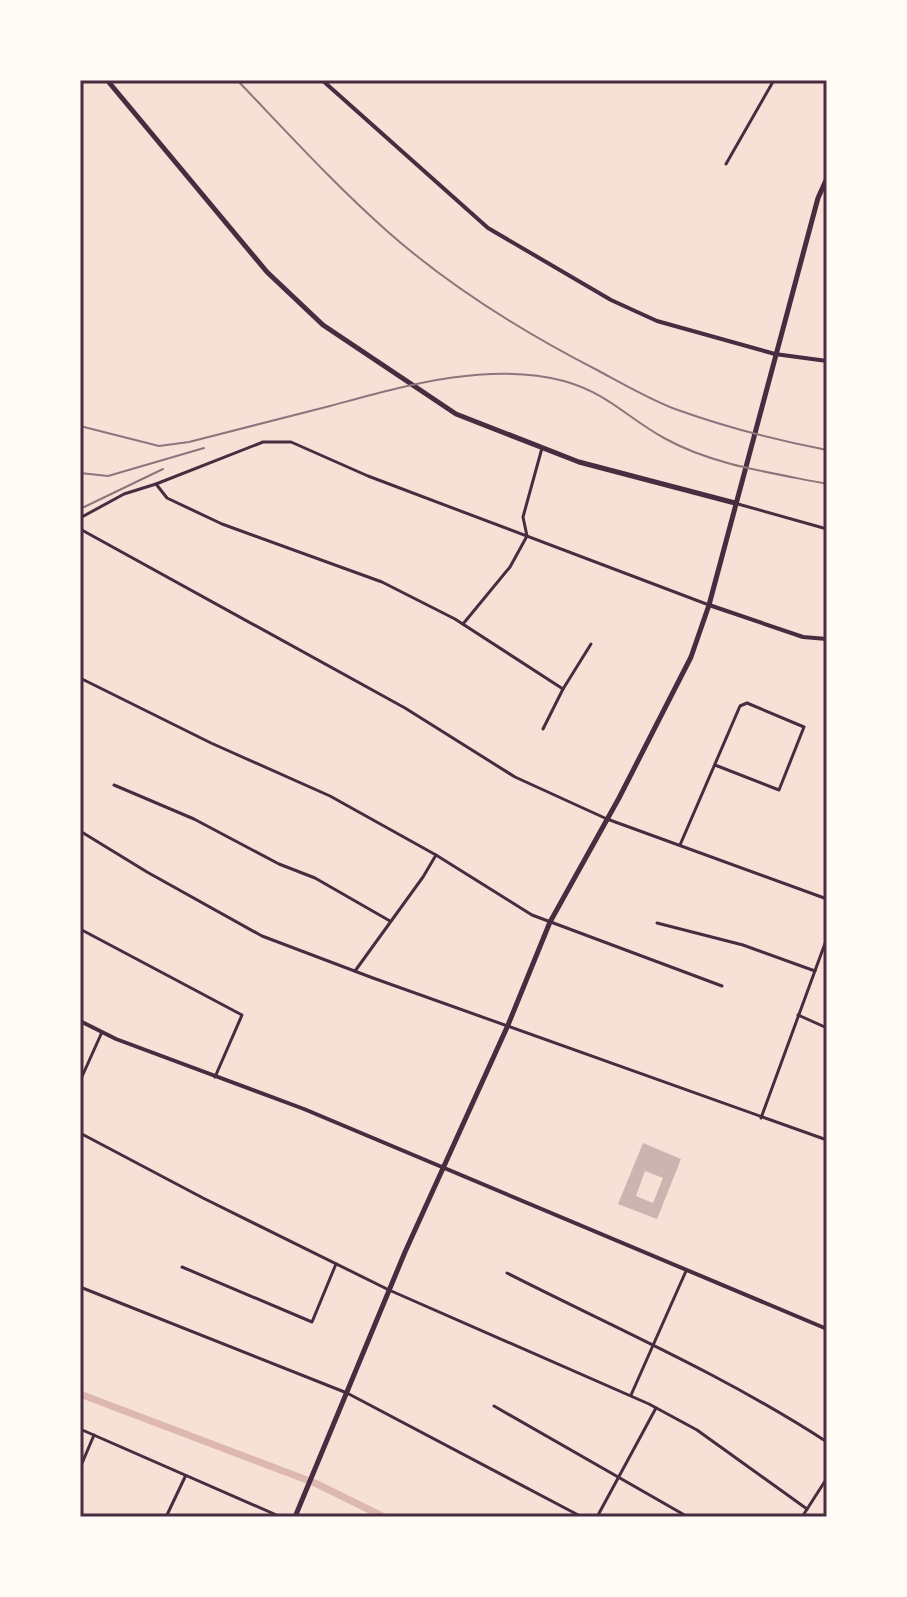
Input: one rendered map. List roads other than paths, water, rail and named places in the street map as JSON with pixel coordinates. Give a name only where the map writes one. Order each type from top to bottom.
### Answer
[{"type":"main road","points":[[107,80],[267,272],[323,325],[456,414],[579,462],[735,503]]},
{"type":"main road","points":[[295,1517],[389,1290],[508,1025],[550,922],[691,657],[709,605],[818,198],[827,178]]},
{"type":"street","points":[[322,80],[488,228],[540,260],[634,312],[657,321],[775,354],[827,361]]},
{"type":"street","points":[[328,86],[334,80]]},
{"type":"street","points":[[726,164],[774,80]]},
{"type":"street","points":[[80,518],[124,494],[263,442],[291,442],[368,476],[709,605],[803,637],[827,639]]},
{"type":"street","points":[[463,624],[510,567],[527,536],[523,517],[542,448]]},
{"type":"street","points":[[156,484],[167,498],[222,524],[382,582],[463,624],[563,689]]},
{"type":"street","points":[[735,503],[827,529]]},
{"type":"street","points":[[80,529],[405,708],[515,777],[607,819],[827,899]]},
{"type":"street","points":[[543,729],[591,644]]},
{"type":"street","points":[[80,678],[211,743],[330,796],[436,855],[532,915],[722,986]]},
{"type":"street","points":[[680,845],[715,765],[744,704],[804,727],[779,790],[715,765]]},
{"type":"street","points":[[114,785],[194,819],[279,864],[315,878],[390,921]]},
{"type":"street","points":[[80,831],[262,936],[827,1140]]},
{"type":"street","points":[[355,971],[436,855]]},
{"type":"street","points":[[657,923],[743,945],[815,971]]},
{"type":"street","points":[[80,929],[242,1015],[215,1077]]},
{"type":"street","points":[[761,1118],[827,938]]},
{"type":"street","points":[[798,1015],[827,1028]]},
{"type":"street","points":[[80,1021],[215,1077],[304,1109],[827,1329]]},
{"type":"street","points":[[80,1081],[102,1032]]},
{"type":"street","points":[[80,1133],[190,1192],[389,1290],[631,1395],[697,1430],[807,1509]]},
{"type":"street","points":[[182,1267],[312,1322],[336,1264]]},
{"type":"street","points":[[631,1395],[687,1270]]},
{"type":"street","points":[[507,1273],[653,1342],[787,1415],[827,1442]]},
{"type":"street","points":[[80,1287],[347,1393],[582,1517]]},
{"type":"street","points":[[494,1406],[688,1517]]},
{"type":"street","points":[[597,1517],[656,1408]]},
{"type":"street","points":[[80,1429],[281,1517]]},
{"type":"street","points":[[80,1468],[94,1435]]},
{"type":"street","points":[[166,1517],[185,1475]]},
{"type":"street","points":[[802,1517],[827,1478]]},
{"type":"waterway","points":[[80,1394],[315,1483],[384,1517]]},
{"type":"railway","points":[[237,80],[387,231],[462,290],[515,324],[675,409],[750,432],[827,450]]},
{"type":"railway","points":[[80,426],[159,446],[189,442],[446,378],[505,374],[535,376],[564,381],[593,392],[664,438],[702,455],[743,467],[827,484]]},
{"type":"railway","points":[[80,473],[108,476],[204,448]]},
{"type":"railway","points":[[80,509],[163,469]]}]
